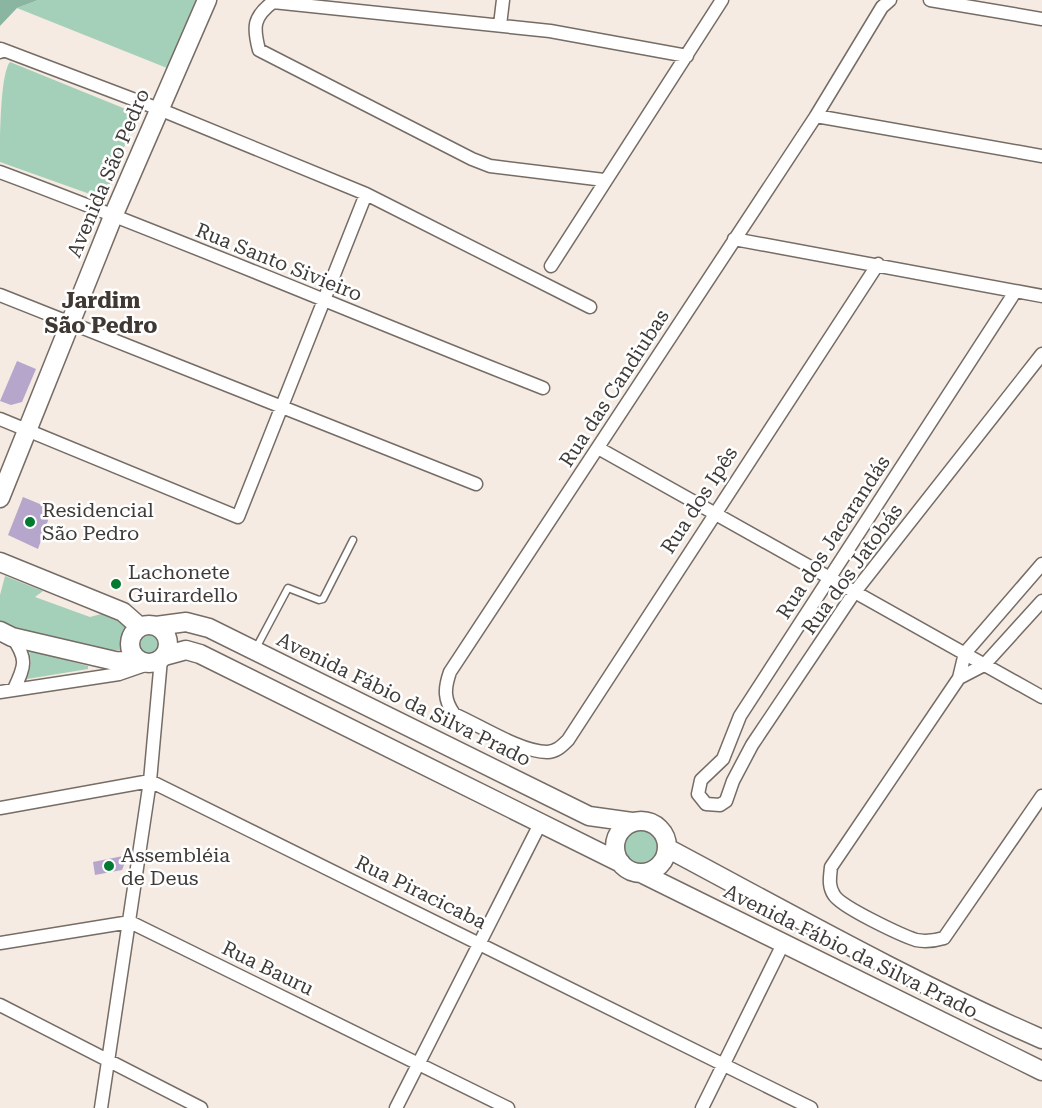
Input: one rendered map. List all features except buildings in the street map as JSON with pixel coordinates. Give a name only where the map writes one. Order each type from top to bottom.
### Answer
[{"type":"main road","name":"Avenida São Pedro","points":[[0,498],[114,214],[207,0]]},
{"type":"main road","points":[[0,562],[123,612],[148,626],[168,639],[154,660]]},
{"type":"main road","name":"Avenida Fábio da Silva Prado","points":[[148,626],[186,622],[209,628],[589,816],[632,822]]},
{"type":"main road","points":[[148,626],[130,642],[133,654],[154,660]]},
{"type":"main road","points":[[6,634],[116,661],[154,660],[186,650],[200,654],[542,822],[621,863],[630,870],[641,873],[657,867],[666,856],[667,848],[663,832],[649,822],[632,822],[625,826],[616,839],[616,853],[621,863]]},
{"type":"main road","name":"Avenida Fábio da Silva Prado","points":[[667,848],[987,1015],[1042,1039]]},
{"type":"main road","name":"Avenida Fábio da Silva Prado","points":[[641,873],[1042,1071]]},
{"type":"street","points":[[500,25],[503,0]]},
{"type":"street","points":[[551,266],[604,180],[722,0]]},
{"type":"street","name":"Rua das Candiubas","points":[[549,753],[529,749],[454,714],[447,704],[446,683],[450,672],[816,116],[882,8],[890,0]]},
{"type":"street","points":[[930,0],[1042,19]]},
{"type":"street","points":[[604,180],[490,166],[472,159],[259,50],[254,30],[261,12],[273,2],[500,25],[550,31],[687,56]]},
{"type":"street","points":[[1024,16],[1042,12]]},
{"type":"street","points":[[0,51],[159,109],[366,194],[590,307]]},
{"type":"street","points":[[816,116],[1042,156]]},
{"type":"street","name":"Rua Santo Sivieiro","points":[[0,172],[114,214],[323,301],[543,388]]},
{"type":"street","points":[[0,419],[238,517],[366,194]]},
{"type":"street","points":[[734,239],[1042,296]]},
{"type":"street","name":"Rua dos Ipês","points":[[549,753],[568,741],[713,514],[878,264]]},
{"type":"street","name":"Rua dos Jacarandás","points":[[705,804],[698,794],[701,780],[723,759],[740,716],[1015,292]]},
{"type":"street","points":[[0,295],[476,484]]},
{"type":"street","name":"Rua dos Jatobás","points":[[705,804],[720,805],[726,801],[733,781],[752,745],[854,593],[1042,354]]},
{"type":"street","points":[[598,448],[1042,697]]},
{"type":"street","points":[[1042,564],[965,653],[959,678],[831,867],[830,886],[835,897],[914,939],[929,942],[944,938],[1042,796]]},
{"type":"street","points":[[959,678],[984,664],[1042,601]]},
{"type":"street","points":[[6,634],[23,654],[23,670],[14,689]]},
{"type":"street","points":[[0,692],[119,674],[154,660],[150,781],[101,1108]]},
{"type":"street","points":[[0,808],[150,781]]},
{"type":"street","name":"Rua Piracicaba","points":[[150,781],[811,1108]]},
{"type":"street","points":[[396,1108],[542,822]]},
{"type":"street","points":[[0,943],[130,922]]},
{"type":"street","name":"Rua Bauru","points":[[130,922],[508,1108]]},
{"type":"street","points":[[702,1108],[784,942]]},
{"type":"street","points":[[0,1005],[201,1108]]},
{"type":"lane","points":[[255,650],[288,588],[319,600],[323,599],[353,540]]},
{"type":"green space","points":[[0,0],[38,0],[17,8],[0,26]]},
{"type":"green space","points":[[38,0],[198,0],[167,68],[17,8]]},
{"type":"green space","points":[[10,62],[133,112],[135,119],[106,194],[101,198],[0,162],[2,93]]},
{"type":"green space","points":[[5,576],[43,591],[35,597],[90,617],[101,614],[129,626],[125,649],[97,650],[61,643],[43,639],[0,622],[0,595]]},
{"type":"green space","points":[[149,631],[158,634],[161,643],[158,652],[149,655],[140,652],[137,643],[140,634]]},
{"type":"green space","points":[[29,650],[88,666],[88,669],[27,679],[31,662]]},
{"type":"green space","points":[[642,827],[655,833],[661,846],[655,859],[642,865],[629,859],[623,846],[629,833]]},
{"type":"place","name":"Residencial São Pedro","points":[[30,522]]},
{"type":"place","name":"Lachonete Guirardello","points":[[116,584]]},
{"type":"place","name":"Assembléia de Deus","points":[[109,866]]},
{"type":"district","name":"Jardim São Pedro","points":[[101,312]]}]
